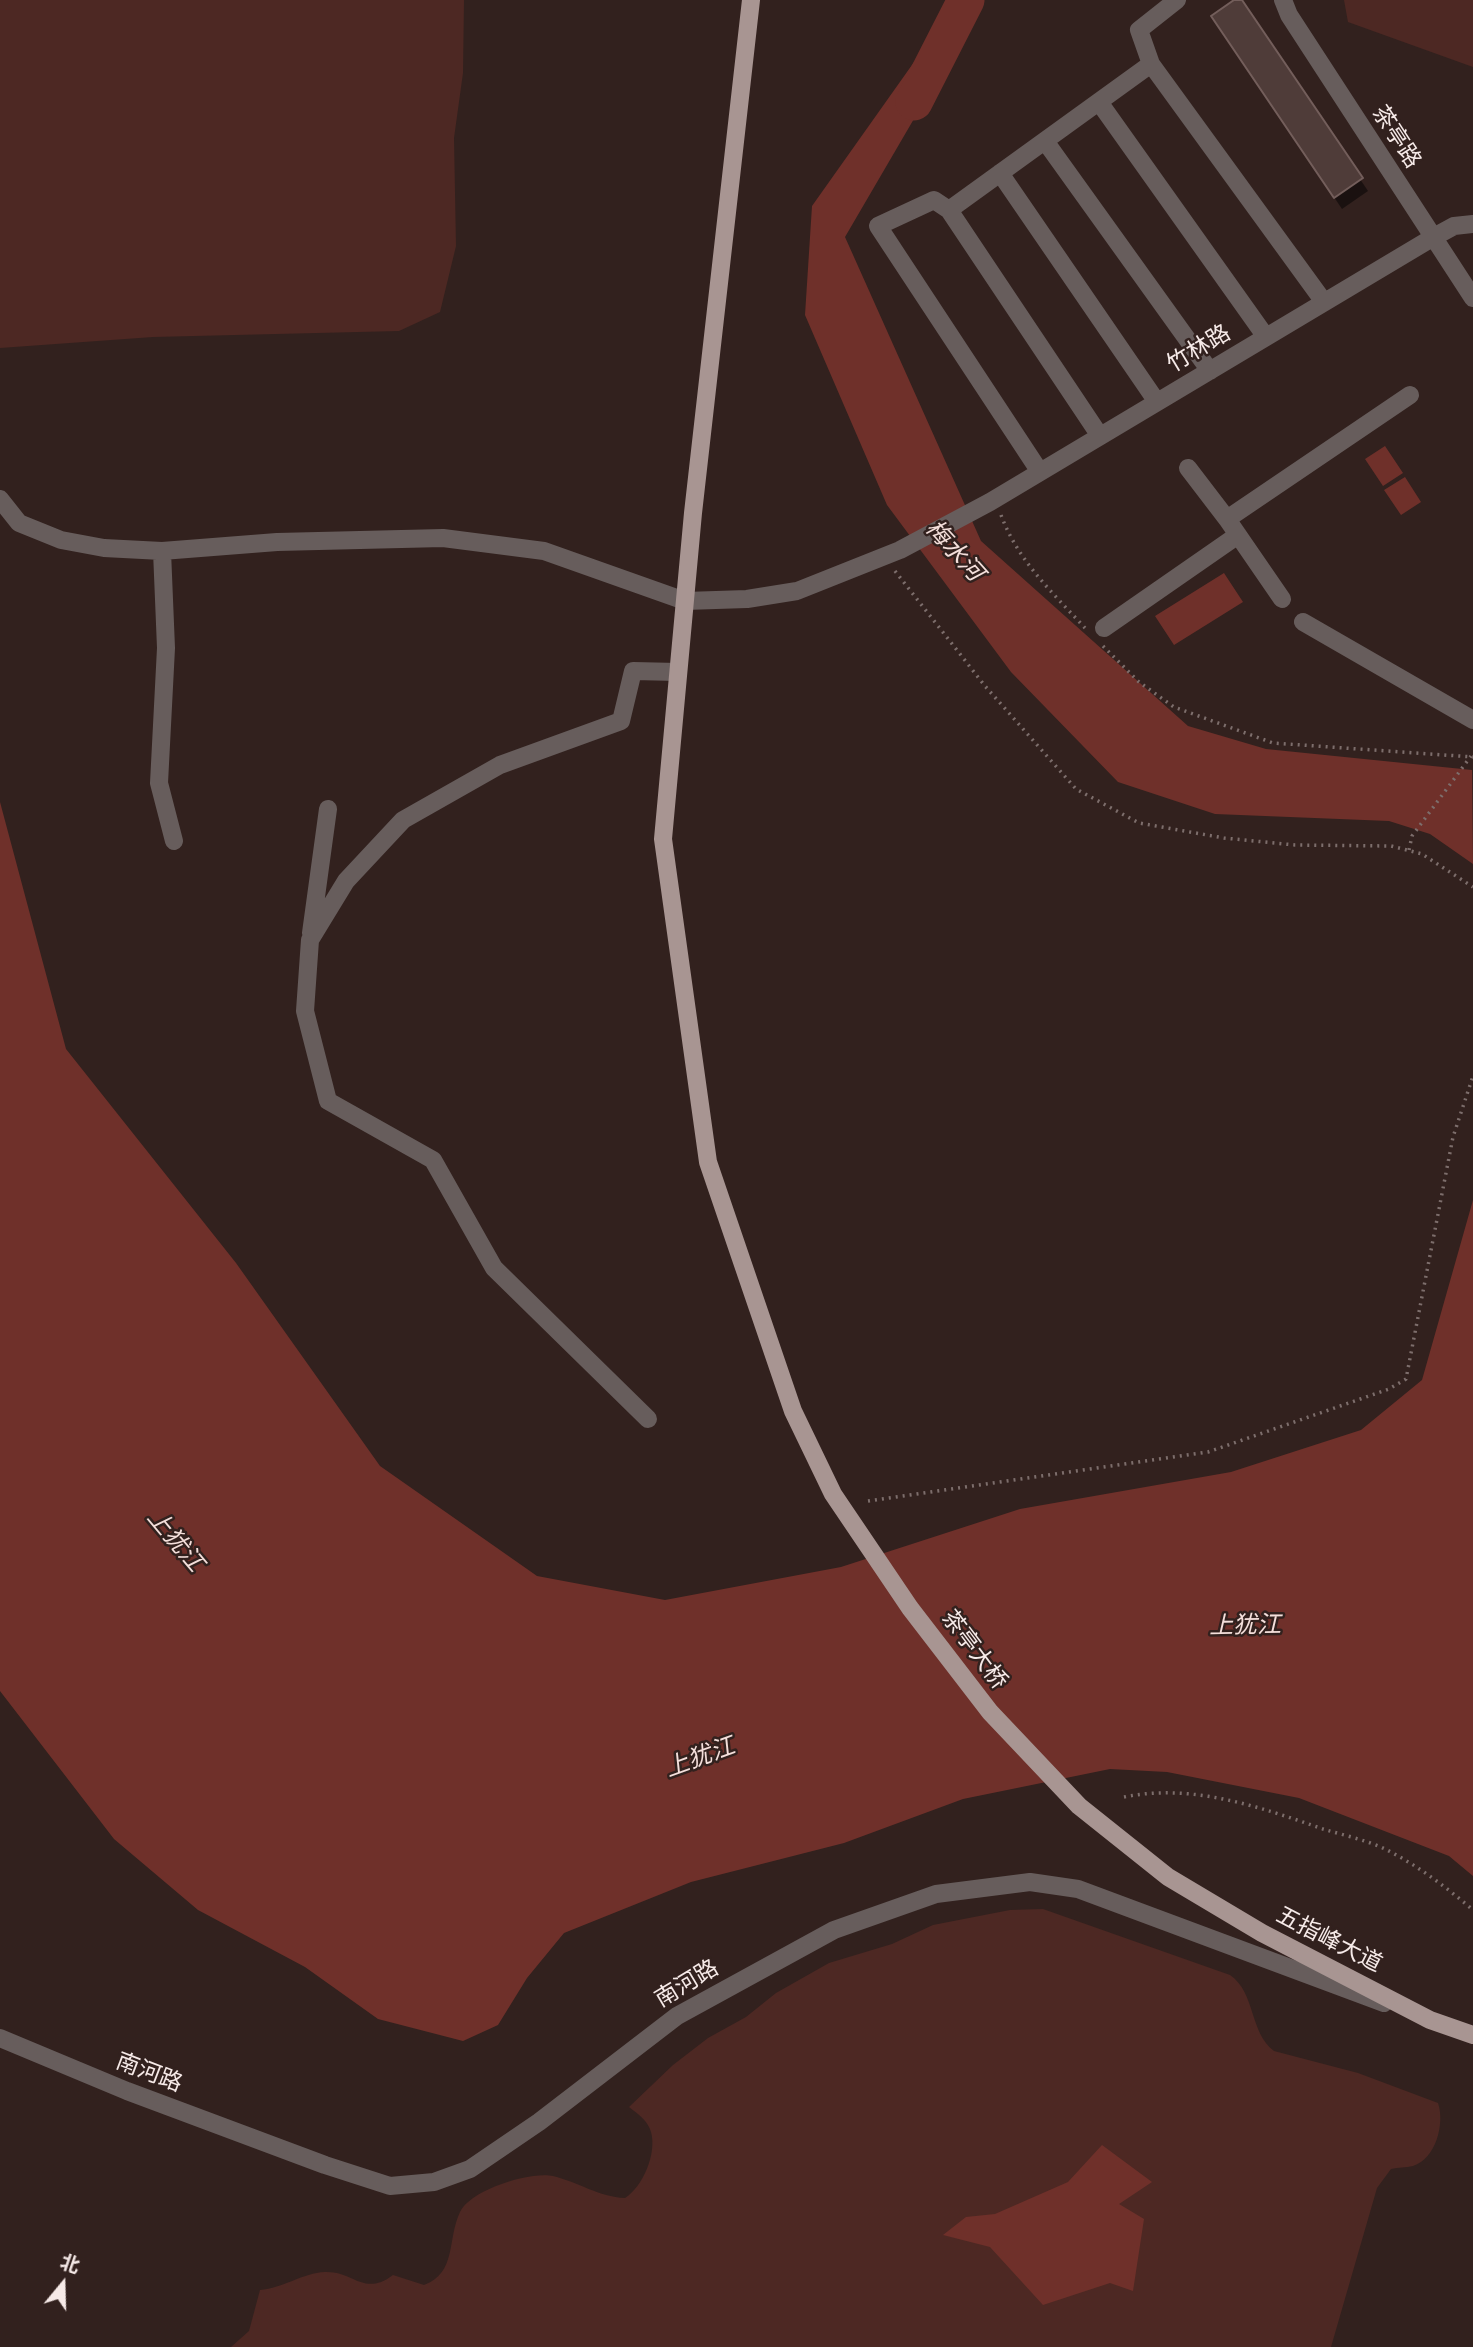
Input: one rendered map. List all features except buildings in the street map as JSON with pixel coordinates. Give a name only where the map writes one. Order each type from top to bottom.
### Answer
[{"type":"main road","name":"茶亭大桥","points":[[751,0],[685,601],[663,839],[708,1162],[793,1411],[833,1494],[910,1608],[990,1712],[1079,1806],[1168,1877]]},
{"type":"main road","name":"五指峰大道","points":[[1168,1877],[1262,1933],[1430,2020],[1473,2035]]},
{"type":"street","points":[[1177,0],[1139,30],[1151,64],[1324,302]]},
{"type":"street","name":"茶亭路","points":[[1283,0],[1289,15],[1473,298]]},
{"type":"street","points":[[949,210],[1151,64]]},
{"type":"street","points":[[1099,102],[1266,337]]},
{"type":"street","points":[[1045,141],[1210,370]]},
{"type":"street","points":[[1000,173],[1157,402]]},
{"type":"street","points":[[1040,472],[878,226],[934,200],[949,210],[1100,436]]},
{"type":"street","name":"竹林路","points":[[685,601],[747,599],[797,591],[892,553],[993,500],[1432,238],[1454,226],[1473,224]]},
{"type":"street","points":[[1227,519],[1410,395]]},
{"type":"street","points":[[1188,468],[1282,599]]},
{"type":"street","points":[[0,499],[19,523],[61,540],[104,548],[162,551],[277,542],[443,538],[544,551],[685,601]]},
{"type":"street","points":[[1096,633],[1238,535]]},
{"type":"street","points":[[162,551],[166,648],[159,783],[174,841]]},
{"type":"street","points":[[1303,621],[1473,720]]},
{"type":"street","points":[[310,940],[346,881],[403,820],[500,765],[621,721],[633,671],[678,672]]},
{"type":"street","points":[[328,808],[310,940],[305,1011],[328,1101],[433,1160],[494,1268],[648,1419]]},
{"type":"street","name":"南河路","points":[[0,2038],[139,2096],[325,2165],[390,2186],[434,2182],[470,2169],[539,2122],[677,2016],[834,1930],[936,1894],[1030,1882],[1078,1889],[1430,2020]]},
{"type":"path","points":[[993,500],[1010,540],[1026,565],[1096,633],[1139,682],[1174,706],[1273,743],[1472,757]]},
{"type":"path","points":[[892,553],[985,686],[1076,789],[1139,823],[1236,839],[1295,845],[1391,846],[1422,854],[1473,887]]},
{"type":"path","points":[[1409,851],[1412,836],[1472,757]]},
{"type":"path","points":[[868,1501],[1208,1452],[1389,1389],[1406,1379],[1453,1138],[1473,1076]]},
{"type":"path","points":[[1124,1797],[1150,1792],[1177,1792],[1268,1808],[1384,1849],[1439,1882],[1473,1910]]},
{"type":"shaded area","points":[[0,0],[464,0],[463,73],[454,138],[456,246],[440,312],[399,331],[153,337],[0,348]]},
{"type":"shaded area","points":[[1344,0],[1473,0],[1473,67],[1348,22]]},
{"type":"shaded area","points":[[1043,1909],[1230,1975],[1244,1992],[1260,2034],[1274,2051],[1358,2073],[1438,2103],[1439,2130],[1428,2156],[1413,2166],[1391,2169],[1377,2188],[1331,2347],[231,2347],[249,2331],[260,2290],[325,2272],[374,2284],[393,2275],[424,2285],[434,2280],[446,2264],[460,2212],[476,2196],[502,2184],[530,2176],[553,2176],[606,2195],[625,2198],[643,2178],[652,2150],[650,2128],[629,2107],[673,2065],[708,2038],[746,2017],[776,1993],[829,1963],[892,1944],[933,1925],[1010,1910]]},
{"type":"water","points":[[924,48],[946,64],[845,237],[981,541],[1188,726],[1266,749],[1472,770],[1473,864],[1430,834],[1389,821],[1215,814],[1118,782],[1011,672],[887,505],[805,315],[812,206]]},
{"type":"water","points":[[1385,446],[1403,473],[1383,486],[1365,459]]},
{"type":"water","points":[[1405,477],[1421,502],[1401,515],[1384,490]]},
{"type":"water","points":[[1224,573],[1243,602],[1174,645],[1155,616]]},
{"type":"water","name":"上犹江","points":[[0,802],[66,1049],[236,1263],[380,1466],[537,1576],[665,1600],[841,1567],[1020,1509],[1231,1472],[1361,1430],[1422,1380],[1473,1200],[1473,1876],[1449,1856],[1299,1798],[1167,1772],[1110,1769],[963,1799],[844,1843],[691,1882],[564,1933],[527,1978],[498,2025],[463,2041],[378,2019],[305,1967],[198,1910],[114,1839],[0,1691]]},
{"type":"water","points":[[1102,2145],[1152,2182],[1119,2204],[1144,2219],[1133,2291],[1110,2283],[1043,2305],[990,2247],[943,2235],[966,2217],[995,2214],[1068,2182]]},
{"type":"waterway","name":"梅水河","points":[[914,102],[966,0]]}]
